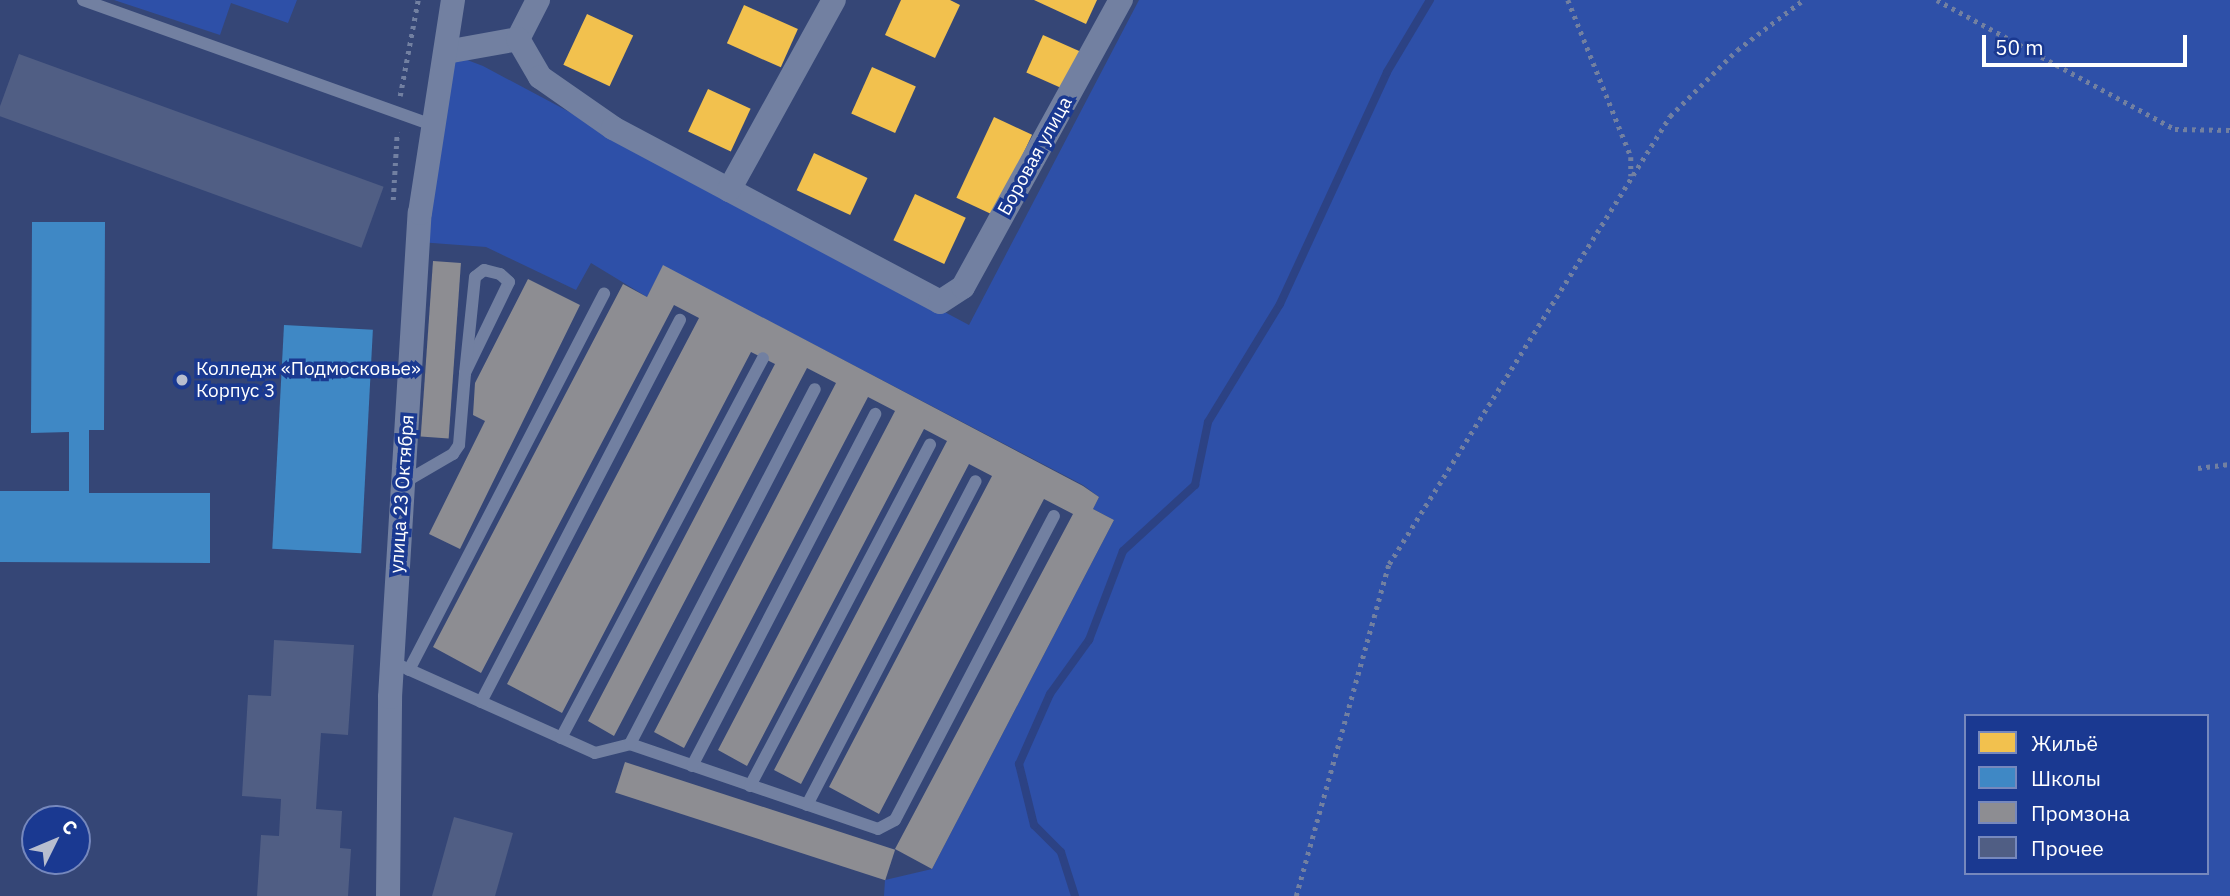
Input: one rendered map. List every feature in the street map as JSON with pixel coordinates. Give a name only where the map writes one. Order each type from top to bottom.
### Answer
[{"type":"street","name":"улица 23 Октября","points":[[388,896],[400,666],[403,484],[420,213],[453,0]]},
{"type":"street","points":[[518,39],[538,0]]},
{"type":"street","points":[[518,39],[540,76],[613,128],[729,190],[834,0]]},
{"type":"street","name":"Боровая улица","points":[[729,190],[940,302],[963,287],[1121,0]]},
{"type":"street","points":[[446,52],[518,39]]},
{"type":"lane","points":[[83,0],[433,125]]},
{"type":"lane","points":[[403,484],[453,454],[459,445],[465,373],[475,277],[484,270],[509,282],[465,373]]},
{"type":"lane","points":[[604,294],[400,666],[595,753],[630,744],[878,829],[895,820],[1054,516]]},
{"type":"lane","points":[[481,702],[680,320]]},
{"type":"lane","points":[[561,738],[763,358]]},
{"type":"lane","points":[[630,744],[815,389]]},
{"type":"lane","points":[[692,766],[875,414]]},
{"type":"lane","points":[[750,786],[930,445]]},
{"type":"lane","points":[[807,805],[976,481]]},
{"type":"path","points":[[1568,0],[1631,157],[1631,176]]},
{"type":"path","points":[[1296,896],[1389,564],[1670,116],[1737,50],[1803,0]]},
{"type":"path","points":[[1937,0],[2175,129],[2230,130]]},
{"type":"path","points":[[2198,468],[2230,464]]},
{"type":"shaded area","points":[[114,0],[297,0],[288,23],[231,3],[220,35]]},
{"type":"shaded area","points":[[1139,0],[2230,0],[2230,896],[884,896],[885,880],[932,869],[1114,520],[1093,509],[1099,497],[1083,485],[663,266],[647,297],[591,263],[576,290],[486,247],[419,242],[446,52],[483,66],[969,325]]},
{"type":"building: Жильё","points":[[901,0],[950,0],[960,5],[935,58],[885,35]]},
{"type":"building: Жильё","points":[[1034,0],[1097,0],[1086,24]]},
{"type":"building: Жильё","points":[[744,5],[798,29],[781,67],[727,43]]},
{"type":"building: Жильё","points":[[587,14],[633,36],[610,86],[563,65]]},
{"type":"building: Жильё","points":[[1043,35],[1081,52],[1065,90],[1026,72]]},
{"type":"building: Жильё","points":[[872,67],[916,87],[895,133],[851,114]]},
{"type":"building: Жильё","points":[[708,89],[751,109],[731,151],[688,132]]},
{"type":"building: Жильё","points":[[994,117],[1032,135],[994,215],[956,198]]},
{"type":"building: Жильё","points":[[814,153],[867,178],[850,215],[797,190]]},
{"type":"building: Жильё","points":[[915,194],[966,218],[944,264],[893,240]]},
{"type":"building: Школы","points":[[32,222],[105,222],[104,430],[89,430],[89,493],[210,493],[210,563],[0,562],[0,491],[69,491],[69,432],[31,433]]},
{"type":"building: Школы","points":[[284,325],[373,330],[361,553],[272,549]]},
{"type":"building: Промзона","points":[[433,261],[461,263],[449,439],[421,437]]},
{"type":"building: Промзона","points":[[663,265],[1083,486],[1099,497],[1093,509],[1114,520],[932,869],[895,849],[1073,514],[1044,499],[879,814],[829,787],[992,476],[969,464],[801,784],[774,770],[947,441],[924,429],[747,766],[718,750],[895,411],[868,397],[684,748],[654,732],[836,383],[807,368],[614,736],[588,721],[775,364],[751,352],[562,713],[507,684],[699,318],[674,305],[481,673],[433,647],[623,284],[647,297]]},
{"type":"building: Промзона","points":[[528,279],[580,305],[460,549],[429,534],[485,421],[473,415],[475,383]]},
{"type":"building: Промзона","points":[[625,762],[895,850],[885,880],[615,792]]},
{"type":"building: Прочее","points":[[19,54],[384,187],[361,248],[0,116],[0,106]]},
{"type":"building: Прочее","points":[[274,640],[354,645],[348,735],[321,733],[316,809],[342,811],[340,848],[351,849],[348,896],[257,896],[261,835],[279,836],[281,799],[242,796],[248,695],[271,696]]},
{"type":"building: Прочее","points":[[454,817],[513,833],[495,896],[432,896]]},
{"type":"waterway","points":[[1075,896],[1061,852],[1034,825],[1019,764],[1050,694],[1089,640],[1123,551],[1195,485],[1208,422],[1280,304],[1387,72],[1430,0]]},
{"type":"place","name":"Колледж «Подмосковье» Корпус 3","points":[[182,380]]}]
